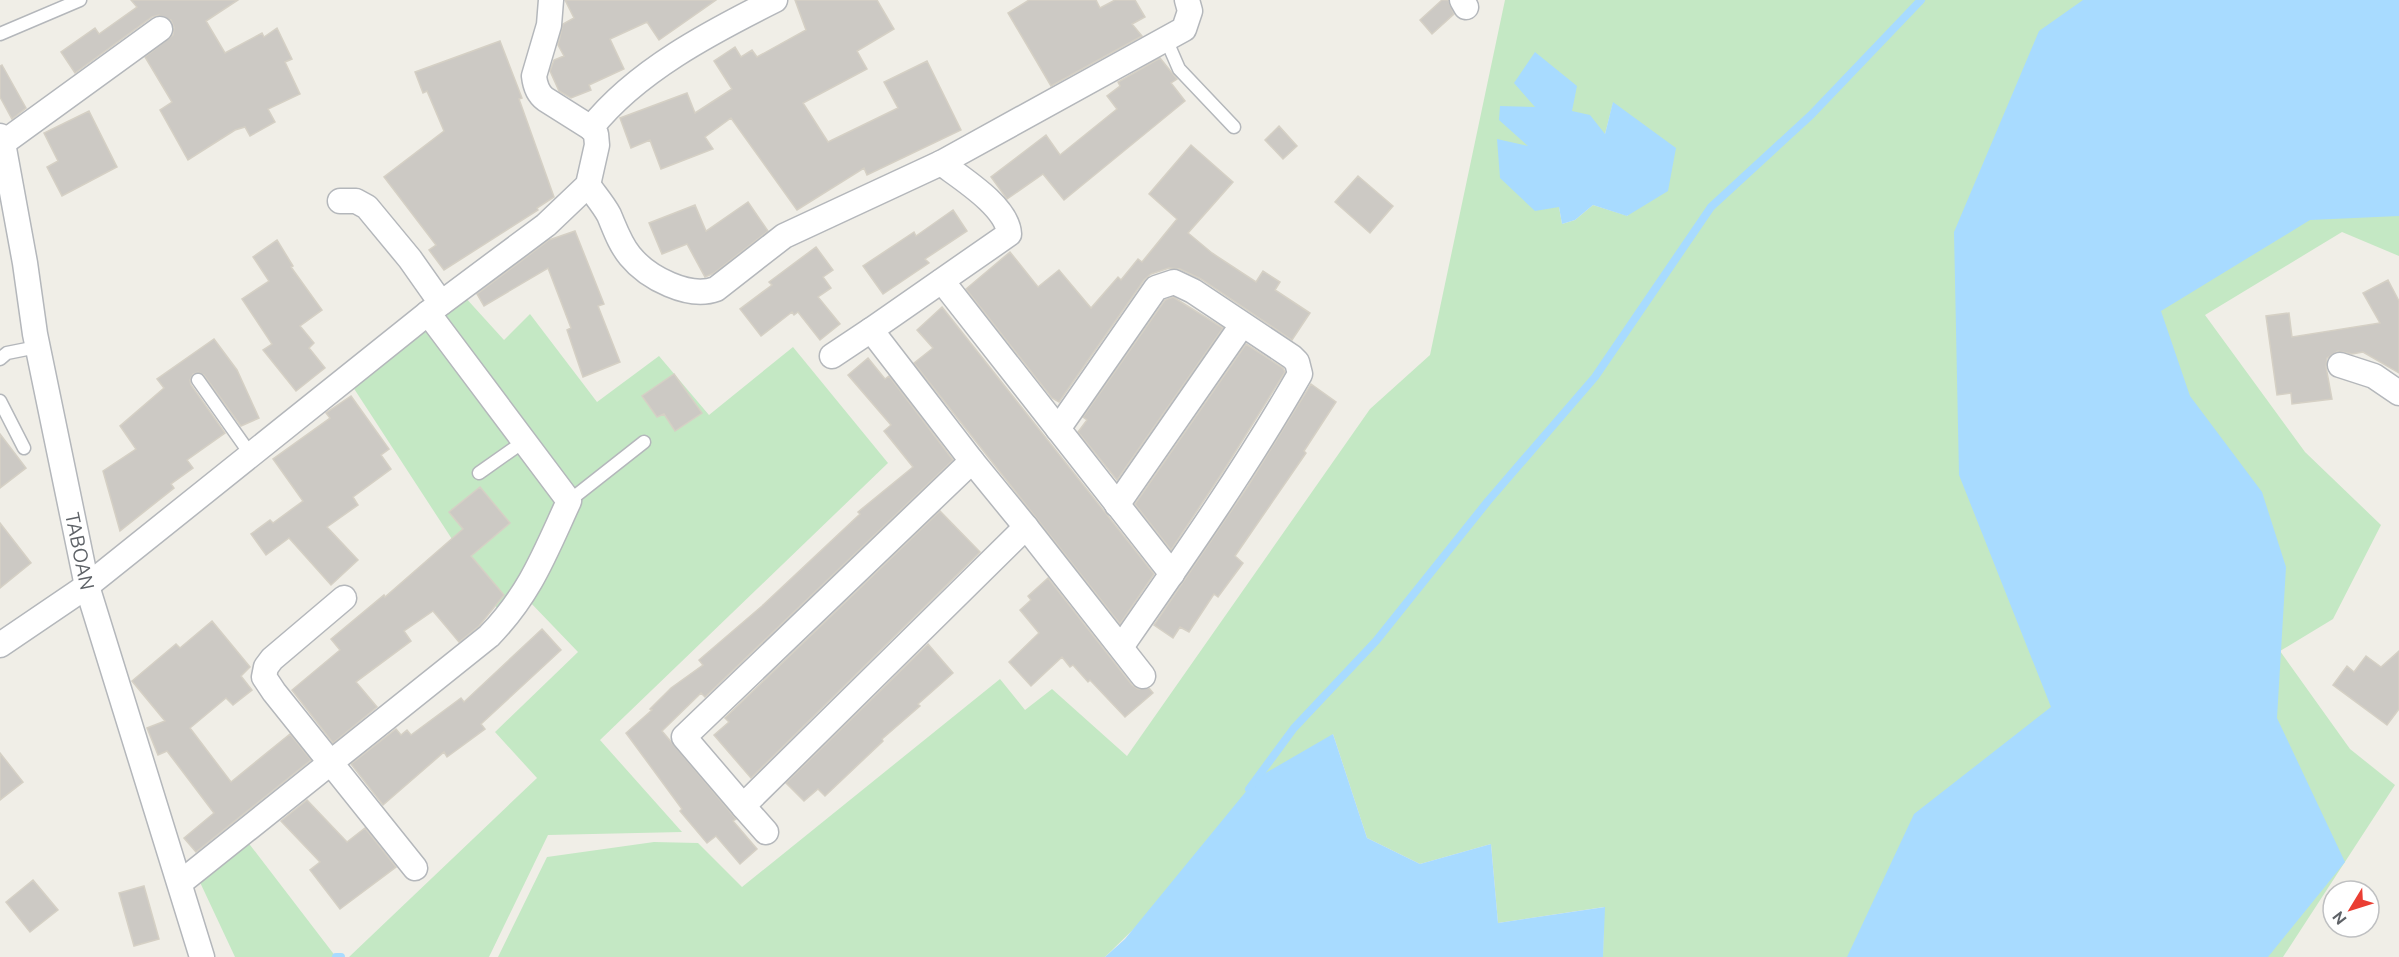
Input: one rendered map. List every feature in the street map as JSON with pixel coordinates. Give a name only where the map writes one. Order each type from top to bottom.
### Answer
[{"type":"street","points":[[0,645],[87,586],[435,308],[546,225],[588,185],[597,145],[596,134],[591,128],[544,99],[535,84],[534,76],[549,25],[551,0]]},
{"type":"street","points":[[591,128],[609,105],[636,82],[732,22],[775,0]]},
{"type":"street","points":[[588,185],[607,212],[631,258],[665,282],[689,292],[701,293],[716,289],[790,233],[941,163],[1184,29],[1190,11],[1187,0]]},
{"type":"street","points":[[2,140],[160,29]]},
{"type":"street","name":"TABOAN","points":[[2,140],[38,347],[87,586],[202,957]]},
{"type":"street","points":[[832,356],[1007,236],[1009,232],[1006,219],[990,202],[941,163]]},
{"type":"street","points":[[180,883],[489,636],[503,622],[531,583],[569,501],[523,442],[435,308],[410,259],[367,207],[356,201],[340,201]]},
{"type":"street","points":[[942,281],[1172,574]]},
{"type":"street","points":[[1058,429],[1156,288],[1174,282],[1193,291],[1292,357],[1297,363],[1300,374],[1276,416],[1121,647]]},
{"type":"street","points":[[1117,505],[1242,325]]},
{"type":"street","points":[[871,330],[1143,676]]},
{"type":"street","points":[[2340,365],[2374,376],[2399,393]]},
{"type":"street","points":[[766,832],[678,729],[972,461]]},
{"type":"street","points":[[743,806],[1026,527]]},
{"type":"street","points":[[344,598],[272,659],[264,672],[265,680],[415,868]]},
{"type":"lane","points":[[0,33],[80,0]]},
{"type":"lane","points":[[1166,39],[1179,69],[1234,127]]},
{"type":"lane","points":[[0,359],[7,353],[38,347]]},
{"type":"lane","points":[[198,380],[251,455]]},
{"type":"lane","points":[[0,401],[24,448]]},
{"type":"lane","points":[[479,473],[523,442]]},
{"type":"lane","points":[[569,501],[644,442]]},
{"type":"green space","points":[[1505,0],[2399,0],[2399,256],[2342,232],[2205,315],[2305,452],[2381,525],[2333,619],[2280,651],[2350,749],[2395,785],[2334,879],[2321,879],[2321,899],[2283,957],[1603,957],[1604,907],[1498,923],[1491,844],[1420,864],[1367,838],[1333,734],[1105,957],[498,957],[547,857],[654,842],[698,843],[742,887],[1000,679],[1025,710],[1052,689],[1127,756],[1370,409],[1430,355]],"holes":[[[1613,103],[1628,216],[1593,205],[1575,220],[1562,224],[1559,207],[1530,147],[1536,108],[1605,134]]]},
{"type":"green space","points":[[464,296],[504,340],[530,314],[597,402],[659,356],[709,415],[793,347],[888,463],[600,740],[682,832],[548,835],[489,957],[349,957],[537,778],[495,732],[578,652],[528,600],[506,622],[351,384]]},
{"type":"green space","points":[[247,841],[336,957],[235,957],[198,878]]},
{"type":"water","points":[[2083,0],[2399,0],[2399,216],[2310,220],[2161,311],[2190,396],[2262,492],[2286,567],[2277,718],[2345,862],[2331,879],[2321,879],[2321,892],[2268,957],[1847,957],[1914,814],[2051,707],[1959,475],[1954,232],[2039,31]]},
{"type":"water","points":[[1535,52],[1577,86],[1572,111],[1590,115],[1605,134],[1613,102],[1676,148],[1668,191],[1627,216],[1593,205],[1575,220],[1562,224],[1559,207],[1535,211],[1500,178],[1497,139],[1528,146],[1499,120],[1500,106],[1535,107],[1514,83]]},
{"type":"water","points":[[1333,734],[1367,838],[1420,864],[1491,844],[1498,923],[1605,907],[1603,957],[1105,957],[1125,939],[1257,778]]},
{"type":"building","points":[[131,0],[238,0],[206,21],[225,53],[262,33],[264,37],[277,28],[292,59],[285,62],[300,94],[268,109],[275,122],[250,136],[245,127],[235,130],[188,160],[160,110],[172,102],[145,57],[173,35],[174,27],[171,20],[159,15],[152,17],[75,73],[61,52],[95,28],[99,34],[137,7]]},
{"type":"building","points":[[565,0],[716,0],[659,40],[647,22],[610,39],[624,69],[589,85],[591,90],[571,98],[559,91],[550,71],[554,60],[564,56],[558,45],[563,24],[574,18]]},
{"type":"building","points":[[795,0],[877,0],[894,29],[857,51],[867,69],[803,103],[828,142],[898,108],[884,82],[927,61],[961,130],[867,175],[864,168],[797,210],[731,118],[705,137],[713,149],[661,169],[650,140],[631,148],[620,118],[687,93],[695,113],[732,89],[714,61],[735,47],[741,57],[752,50],[757,57],[806,30]]},
{"type":"building","points":[[1029,0],[1096,0],[1100,8],[1115,0],[1135,0],[1145,17],[1132,24],[1142,36],[1051,86],[1008,13]]},
{"type":"building","points":[[1442,0],[1448,0],[1454,14],[1432,34],[1420,20]]},
{"type":"building","points":[[500,41],[522,98],[519,99],[554,197],[537,208],[538,210],[444,270],[429,250],[436,245],[384,177],[444,131],[427,91],[423,93],[415,72]]},
{"type":"building","points":[[1160,58],[1177,79],[1171,83],[1185,101],[1064,200],[1043,174],[1007,199],[991,177],[1046,135],[1060,155],[1117,109],[1107,96],[1120,86],[1118,82]]},
{"type":"building","points":[[2,65],[26,108],[12,119],[0,97],[0,66]]},
{"type":"building","points":[[89,111],[117,167],[62,196],[47,167],[58,161],[44,133]]},
{"type":"building","points":[[1279,126],[1297,146],[1283,159],[1265,140]]},
{"type":"building","points":[[1191,145],[1233,182],[1188,233],[1212,253],[1256,282],[1263,271],[1280,282],[1275,290],[1310,313],[1292,340],[1201,279],[1180,269],[1169,268],[1151,274],[1144,280],[1059,402],[1052,398],[966,289],[1010,252],[1038,287],[1059,270],[1091,308],[1118,277],[1121,280],[1138,259],[1142,262],[1177,219],[1149,194]]},
{"type":"building","points":[[1358,176],[1393,206],[1370,233],[1335,202]]},
{"type":"building","points":[[748,202],[768,231],[714,273],[705,277],[687,244],[662,254],[649,223],[695,205],[706,231]]},
{"type":"building","points":[[953,210],[967,231],[925,259],[929,263],[883,294],[863,266],[914,232],[916,236]]},
{"type":"building","points":[[575,231],[604,304],[598,306],[620,362],[583,377],[567,330],[571,328],[548,268],[484,306],[477,294],[549,240]]},
{"type":"building","points":[[277,240],[293,266],[291,267],[322,310],[300,326],[314,343],[309,348],[325,368],[296,391],[263,350],[272,344],[242,299],[269,281],[253,257]]},
{"type":"building","points":[[816,247],[833,270],[823,277],[831,288],[818,297],[840,324],[820,340],[798,312],[794,315],[792,312],[761,336],[740,309],[772,285],[769,282]]},
{"type":"building","points":[[2388,280],[2399,301],[2399,373],[2363,352],[2352,354],[2338,351],[2327,358],[2326,367],[2332,399],[2292,404],[2291,393],[2277,395],[2266,316],[2289,313],[2292,337],[2380,323],[2363,293]]},
{"type":"building","points":[[1173,297],[1223,328],[1117,480],[1078,432],[1087,420],[1083,417],[1165,300]]},
{"type":"building","points":[[942,307],[1154,574],[1120,624],[914,363],[933,348],[917,330]]},
{"type":"building","points":[[214,339],[237,370],[259,418],[241,426],[204,375],[198,372],[193,374],[190,380],[191,385],[225,433],[187,460],[193,468],[171,484],[174,488],[120,531],[103,471],[136,449],[120,426],[164,388],[157,379]]},
{"type":"building","points":[[1246,344],[1283,368],[1285,372],[1171,550],[1135,504]]},
{"type":"building","points":[[868,358],[885,379],[889,376],[953,460],[705,697],[701,693],[662,731],[736,819],[733,821],[757,849],[740,864],[716,836],[707,843],[680,811],[682,809],[626,733],[652,710],[650,709],[671,688],[703,665],[699,660],[762,606],[860,514],[858,512],[913,467],[884,431],[891,425],[848,375]]},
{"type":"building","points":[[674,374],[702,413],[675,431],[664,414],[657,417],[642,396]]},
{"type":"building","points":[[1311,384],[1336,402],[1304,451],[1306,453],[1235,556],[1243,563],[1218,597],[1214,594],[1189,632],[1180,627],[1173,638],[1154,625],[1248,486]]},
{"type":"building","points":[[351,396],[389,449],[381,455],[391,469],[353,497],[358,505],[327,527],[358,560],[331,585],[289,538],[266,555],[251,534],[270,520],[273,523],[303,501],[273,459],[330,418],[326,413]]},
{"type":"building","points":[[0,434],[26,468],[0,488]]},
{"type":"building","points":[[480,487],[510,523],[471,556],[504,595],[479,626],[459,642],[433,611],[404,631],[411,641],[356,682],[377,707],[333,743],[292,690],[340,650],[331,639],[384,595],[385,597],[463,529],[449,512]]},
{"type":"building","points":[[940,511],[980,552],[751,778],[714,735],[729,722],[725,718]]},
{"type":"building","points":[[0,523],[31,563],[0,588]]},
{"type":"building","points":[[1048,578],[1132,685],[1138,689],[1149,688],[1153,693],[1125,717],[1090,680],[1088,682],[1073,665],[1070,667],[1062,657],[1031,686],[1009,662],[1039,633],[1020,610],[1031,600],[1028,596]]},
{"type":"building","points":[[212,621],[250,667],[241,676],[252,690],[233,705],[226,698],[190,728],[231,782],[290,734],[311,760],[196,852],[184,838],[214,813],[167,751],[158,755],[147,728],[165,721],[132,681],[176,644],[180,648]]},
{"type":"building","points":[[542,629],[561,650],[481,724],[485,729],[447,757],[444,752],[383,805],[351,764],[396,729],[401,735],[407,730],[411,735],[461,698],[464,702]]},
{"type":"building","points":[[928,644],[953,673],[918,704],[920,706],[882,739],[883,741],[825,796],[818,789],[804,801],[786,783]]},
{"type":"building","points":[[2399,651],[2399,709],[2387,725],[2333,685],[2347,666],[2354,672],[2366,656],[2381,667]]},
{"type":"building","points":[[0,753],[23,782],[0,800]]},
{"type":"building","points":[[307,800],[347,842],[365,828],[396,867],[340,909],[310,870],[320,862],[281,821]]},
{"type":"building","points":[[33,880],[58,910],[30,932],[6,902]]},
{"type":"building","points":[[144,886],[159,939],[134,946],[119,893]]},
{"type":"waterway","points":[[1249,789],[1294,728],[1376,641],[1488,501],[1595,377],[1711,207],[1811,115],[1921,0]]},
{"type":"waterway","points":[[336,957],[341,957]]}]
